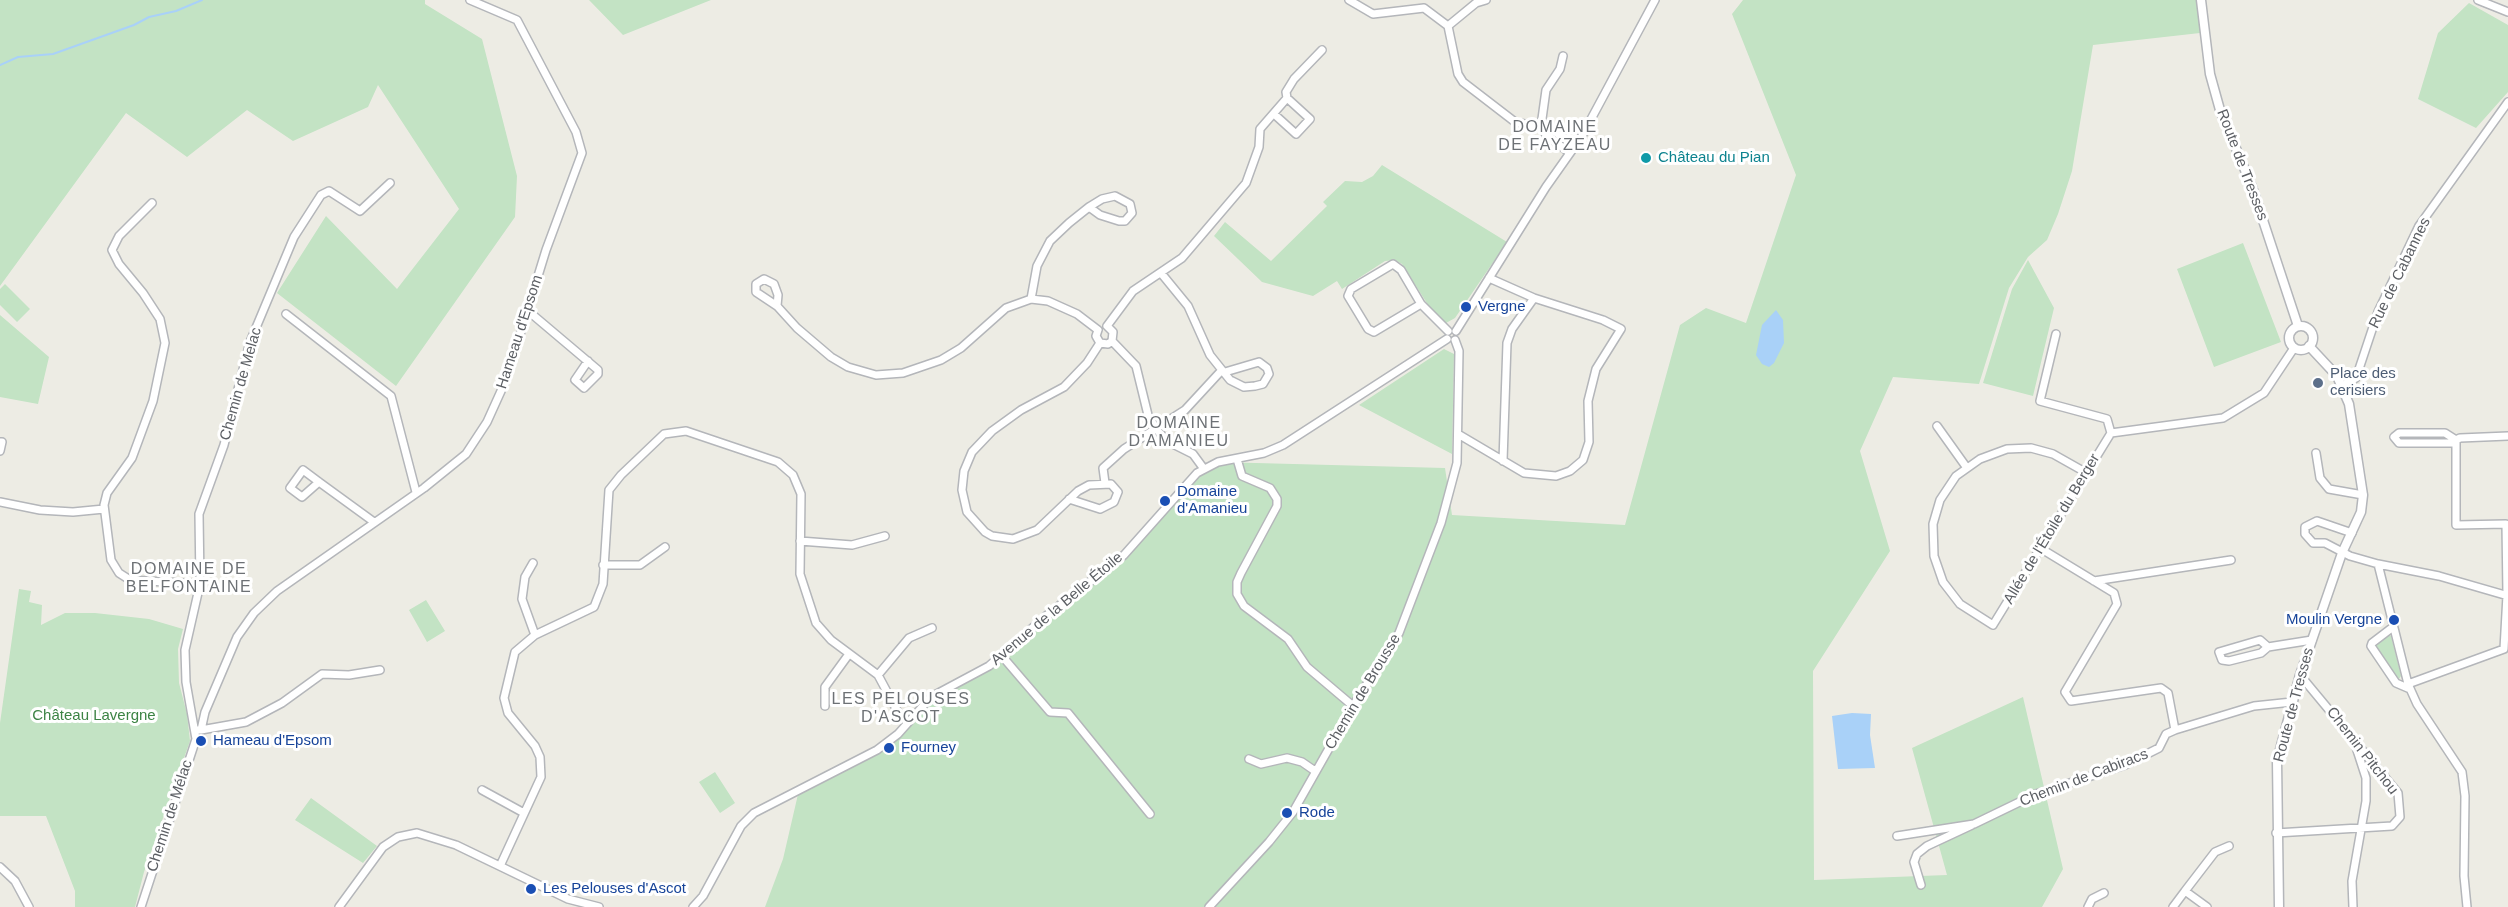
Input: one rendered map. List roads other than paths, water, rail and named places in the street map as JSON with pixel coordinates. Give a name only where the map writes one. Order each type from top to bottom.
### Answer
[{"type":"street","name":"Hameau d'Epsom","points":[[199,730],[237,637],[254,613],[278,591],[466,454],[487,422],[506,380],[527,310],[582,153],[576,132],[517,20],[470,0]]},
{"type":"street","points":[[1349,0],[1373,14],[1423,4],[1448,26],[1458,74],[1463,82],[1519,124],[1541,126],[1552,130],[1572,150]]},
{"type":"street","points":[[1448,26],[1476,3],[1486,0]]},
{"type":"street","name":"Avenue de la Belle Étoile","points":[[693,907],[703,896],[741,826],[754,813],[872,753],[894,737],[936,694],[974,676],[1002,656],[1046,616],[1124,555],[1184,486],[1204,469],[1264,453],[1283,445],[1450,334],[1572,150],[1655,0]]},
{"type":"street","name":"Route de Tresses","points":[[2201,0],[2210,74],[2220,110],[2253,187],[2298,326]]},
{"type":"street","points":[[2478,0],[2508,12]]},
{"type":"street","points":[[1274,114],[1296,134],[1310,119],[1287,98],[1286,92],[1294,79],[1322,50]]},
{"type":"street","points":[[1541,126],[1546,90],[1560,69],[1563,56]]},
{"type":"street","points":[[1100,343],[1096,336],[1098,330],[1107,326],[1133,291],[1182,258],[1246,183],[1259,147],[1260,129],[1287,98]]},
{"type":"street","name":"Rue de Cabannes","points":[[2342,386],[2356,378],[2378,312],[2419,226],[2508,102]]},
{"type":"street","name":"Chemin de Melac","points":[[200,584],[199,514],[224,445],[250,342],[294,237],[321,195],[329,191],[360,211],[390,183]]},
{"type":"street","points":[[1031,299],[1037,266],[1050,241],[1089,207],[1102,199],[1115,196],[1130,204],[1132,213],[1125,221],[1119,221],[1089,207]]},
{"type":"street","points":[[152,203],[119,236],[112,250],[119,264],[143,293],[160,319],[165,343],[153,401],[132,458],[107,493],[104,509],[111,560],[119,573],[130,580],[200,584]]},
{"type":"street","points":[[1421,304],[1374,332],[1368,329],[1348,296],[1352,289],[1393,264],[1401,270],[1421,304],[1450,334]]},
{"type":"street","points":[[1105,483],[1103,468],[1124,449],[1185,410],[1223,372],[1258,362],[1267,368],[1269,374],[1263,384],[1244,387],[1230,380],[1223,372],[1202,338],[1188,306],[1161,273]]},
{"type":"street","points":[[1458,434],[1524,473],[1556,476],[1570,471],[1583,460],[1589,442],[1588,401],[1596,369],[1621,330],[1604,320],[1534,298],[1489,278]]},
{"type":"street","points":[[1503,461],[1507,343],[1512,329],[1534,298]]},
{"type":"street","points":[[777,306],[797,328],[831,357],[865,374],[903,373],[941,360],[962,348],[1006,308],[1031,299],[1048,301],[1077,314],[1098,330]]},
{"type":"street","points":[[527,310],[588,362]]},
{"type":"street","points":[[286,314],[391,396],[416,492]]},
{"type":"street","points":[[1107,326],[1113,332],[1112,341]]},
{"type":"street","points":[[2298,326],[2306,327],[2312,332],[2313,339],[2309,346],[2302,350],[2294,348],[2290,342],[2290,334],[2298,326]]},
{"type":"street","name":"Chemin de Brousse","points":[[1209,907],[1293,812],[1353,706],[1399,633],[1451,492],[1457,463],[1459,349],[1450,334]]},
{"type":"street","points":[[2056,334],[2040,401],[2107,419],[2111,433],[2223,418],[2264,393],[2294,348]]},
{"type":"street","points":[[1100,343],[1108,344],[1112,341]]},
{"type":"street","points":[[1112,341],[1136,366],[1148,415],[1157,430],[1167,441],[1193,454],[1204,469]]},
{"type":"street","points":[[1070,499],[1100,508],[1108,507],[1117,499],[1118,492],[1114,486],[1105,483],[1089,485],[1070,499],[1037,530],[1013,539],[992,536],[985,532],[967,512],[962,490],[964,471],[972,452],[992,430],[1021,410],[1064,387],[1088,363],[1100,343]]},
{"type":"street","name":"Route de Tresses","points":[[2279,907],[2276,833],[2277,761],[2300,675],[2342,553],[2361,512],[2363,495],[2349,404],[2337,376],[2309,346]]},
{"type":"street","points":[[1937,426],[1967,468],[1980,459],[2007,449],[2031,448],[2053,454],[2085,472]]},
{"type":"street","points":[[500,866],[541,777],[540,757],[528,737],[508,713],[504,698],[515,652],[535,635],[594,607],[601,592],[609,490],[621,475],[664,435],[686,431],[778,462],[793,475],[801,494],[800,574],[816,623],[826,636],[878,675],[900,717],[908,722]]},
{"type":"street","name":"Allée de l'Étoile du Berger","points":[[1967,468],[1956,476],[1940,500],[1933,524],[1934,556],[1943,582],[1960,604],[1994,626],[2085,472],[2111,433]]},
{"type":"street","points":[[2456,442],[2445,433],[2399,433],[2394,436],[2399,443],[2456,442],[2460,438],[2508,436]]},
{"type":"street","points":[[0,442],[2,442],[0,451]]},
{"type":"street","points":[[2393,627],[2371,646],[2396,683],[2409,686],[2506,650],[2508,596],[2506,524],[2456,525],[2456,442]]},
{"type":"street","points":[[2316,453],[2320,478],[2330,489],[2363,495]]},
{"type":"street","points":[[1237,459],[1242,476],[1270,488],[1277,499],[1277,506],[1237,582],[1237,594],[1244,606],[1288,639],[1307,667],[1353,706]]},
{"type":"street","points":[[319,482],[374,522]]},
{"type":"street","points":[[0,502],[51,510],[104,509]]},
{"type":"street","points":[[2352,533],[2317,521],[2305,527],[2308,540],[2313,543],[2325,543],[2342,553],[2379,564],[2439,576],[2508,596]]},
{"type":"street","points":[[800,541],[852,544],[885,536]]},
{"type":"street","points":[[603,565],[640,565],[665,547]]},
{"type":"street","points":[[2040,548],[2115,593],[2117,604],[2065,692],[2072,701],[2161,688],[2168,693],[2175,730]]},
{"type":"street","points":[[2094,581],[2231,560]]},
{"type":"street","points":[[533,563],[525,577],[522,599],[535,635]]},
{"type":"street","points":[[2379,564],[2409,686],[2417,704],[2462,772],[2465,796],[2464,876],[2467,907]]},
{"type":"street","name":"Chemin de Mélac","points":[[141,907],[199,730],[186,682],[185,650],[200,584]]},
{"type":"street","points":[[878,675],[909,638],[932,628]]},
{"type":"street","points":[[2268,647],[2260,640],[2219,652],[2222,660],[2229,662],[2261,653],[2268,647],[2312,640]]},
{"type":"street","points":[[825,706],[825,687],[849,654]]},
{"type":"street","points":[[1002,656],[1047,710],[1068,713],[1149,808]]},
{"type":"street","points":[[199,730],[246,722],[282,703],[322,674],[349,675],[380,670]]},
{"type":"street","name":"Chemin Pitchou","points":[[2276,833],[2392,826],[2400,817],[2401,806],[2398,793],[2300,675]]},
{"type":"street","name":"Chemin de Cabiracs","points":[[1920,885],[1914,862],[1917,854],[1927,846],[2036,794],[2125,765],[2159,748],[2166,734],[2175,730],[2254,706],[2292,702]]},
{"type":"street","points":[[2353,907],[2352,881],[2366,801],[2366,778],[2354,740]]},
{"type":"street","points":[[1249,759],[1261,764],[1287,758],[1302,762],[1315,771]]},
{"type":"street","points":[[482,789],[524,813]]},
{"type":"street","name":"Chemin de Cabiracs","points":[[1897,836],[1974,824]]},
{"type":"street","points":[[341,905],[383,847],[398,837],[426,834],[489,860],[557,895],[599,907]]},
{"type":"street","points":[[2173,907],[2215,852],[2229,846]]},
{"type":"street","points":[[0,867],[15,881],[29,907]]},
{"type":"street","points":[[2185,891],[2207,907]]},
{"type":"street","points":[[2088,907],[2092,899],[2104,892]]},
{"type":"water","points":[[1776,310],[1783,320],[1784,343],[1774,363],[1769,367],[1762,364],[1756,355],[1762,325]]},
{"type":"water","points":[[1852,713],[1871,714],[1870,735],[1875,768],[1838,769],[1832,716]]},
{"type":"waterway","points":[[0,65],[18,57],[53,54],[134,25],[149,17],[176,11],[202,0]]},
{"type":"place","name":"Château du Pian","points":[[1646,158]]},
{"type":"place","name":"Vergne","points":[[1466,307]]},
{"type":"place","name":"Place des cerisiers","points":[[2318,383]]},
{"type":"place","name":"Domaine d'Amanieu","points":[[1165,501]]},
{"type":"place","name":"Moulin Vergne","points":[[2394,620]]},
{"type":"place","name":"Hameau d'Epsom","points":[[201,741]]},
{"type":"place","name":"Fourney","points":[[889,748]]},
{"type":"place","name":"Rode","points":[[1287,813]]},
{"type":"place","name":"Les Pelouses d'Ascot","points":[[531,889]]},
{"type":"district","name":"DOMAINE DE FAYZEAU","points":[[1555,137]]},
{"type":"district","name":"DOMAINE D'AMANIEU","points":[[1179,433]]},
{"type":"district","name":"DOMAINE DE BELFONTAINE","points":[[189,579]]},
{"type":"district","name":"LES PELOUSES D'ASCOT","points":[[901,709]]},
{"type":"park label","name":"Château Lavergne","points":[[94,716]]}]
